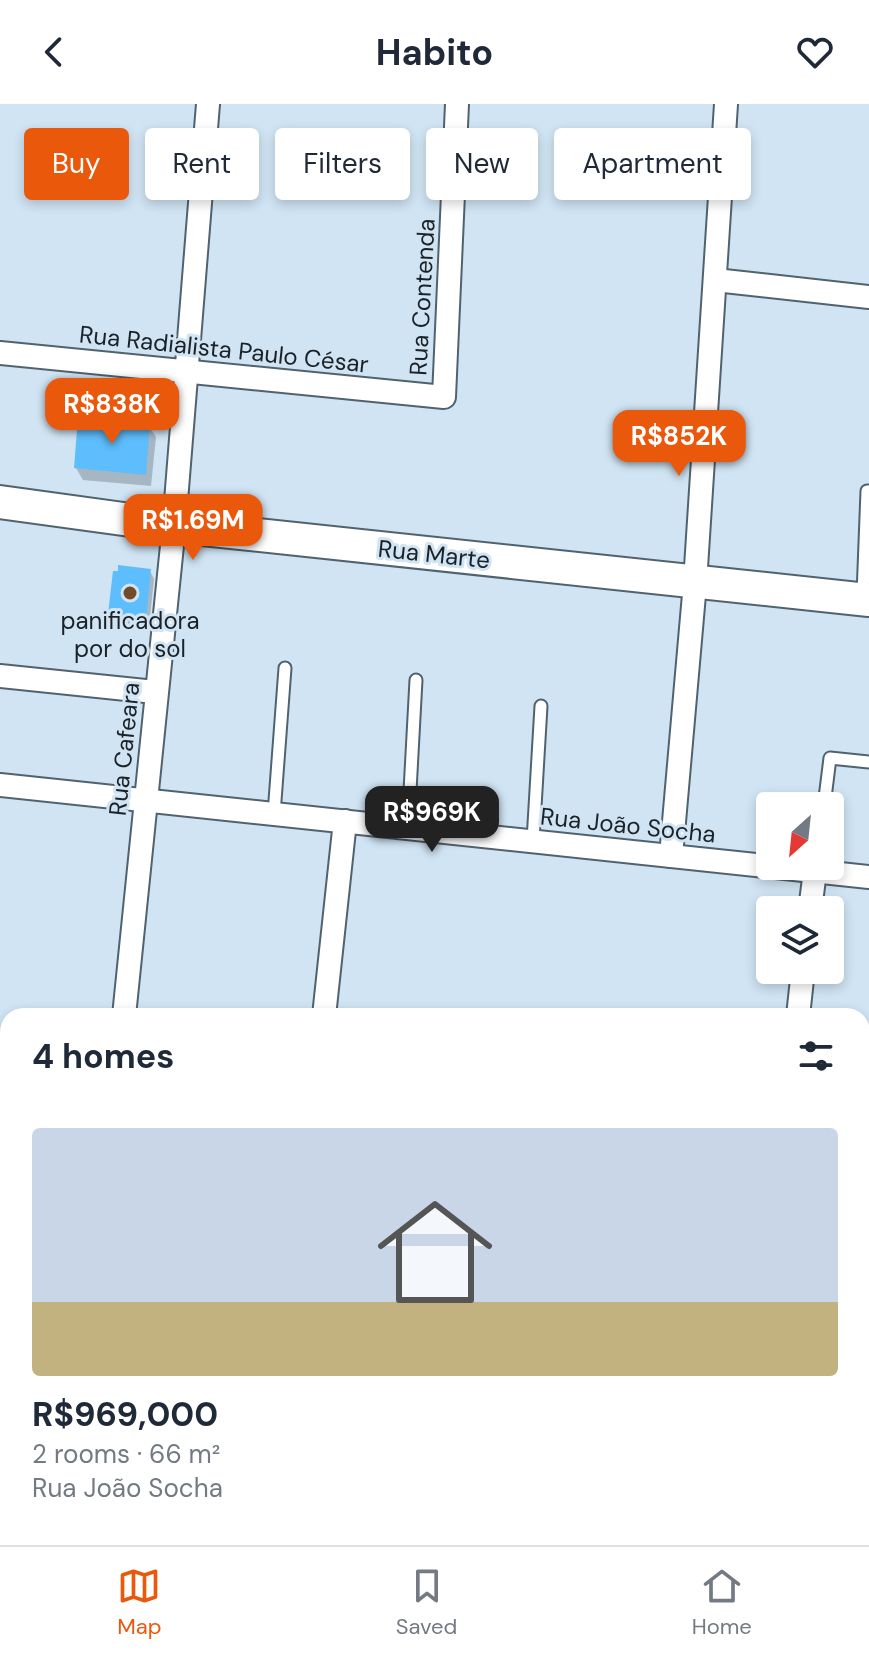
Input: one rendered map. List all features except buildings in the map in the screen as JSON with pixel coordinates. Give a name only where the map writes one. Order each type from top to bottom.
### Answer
[{"type":"street","name":"Rua Cafeara","points":[[125,1008],[174,526],[208,104]]},
{"type":"street","name":"Rua Contenda","points":[[444,397],[457,104]]},
{"type":"street","points":[[671,856],[695,583],[726,104]]},
{"type":"street","points":[[715,280],[869,297]]},
{"type":"street","name":"Rua Radialista Paulo César","points":[[0,353],[444,397]]},
{"type":"street","name":"Rua Marte","points":[[0,502],[174,526],[866,600]]},
{"type":"street","points":[[0,676],[155,692]]},
{"type":"street","name":"Rua João Socha","points":[[0,785],[756,863]]},
{"type":"street","points":[[325,1008],[345,821]]},
{"type":"street","name":"Rua João Socha","points":[[844,873],[869,877]]},
{"type":"street","points":[[799,1008],[801,984]]},
{"type":"lane","points":[[866,600],[869,491]]},
{"type":"lane","points":[[274,814],[285,668]]},
{"type":"lane","points":[[408,828],[416,680]]},
{"type":"lane","points":[[533,841],[541,706]]},
{"type":"lane","points":[[826,792],[830,758],[869,762]]},
{"type":"place","name":"panificadora por do sol","points":[[130,593]]}]
